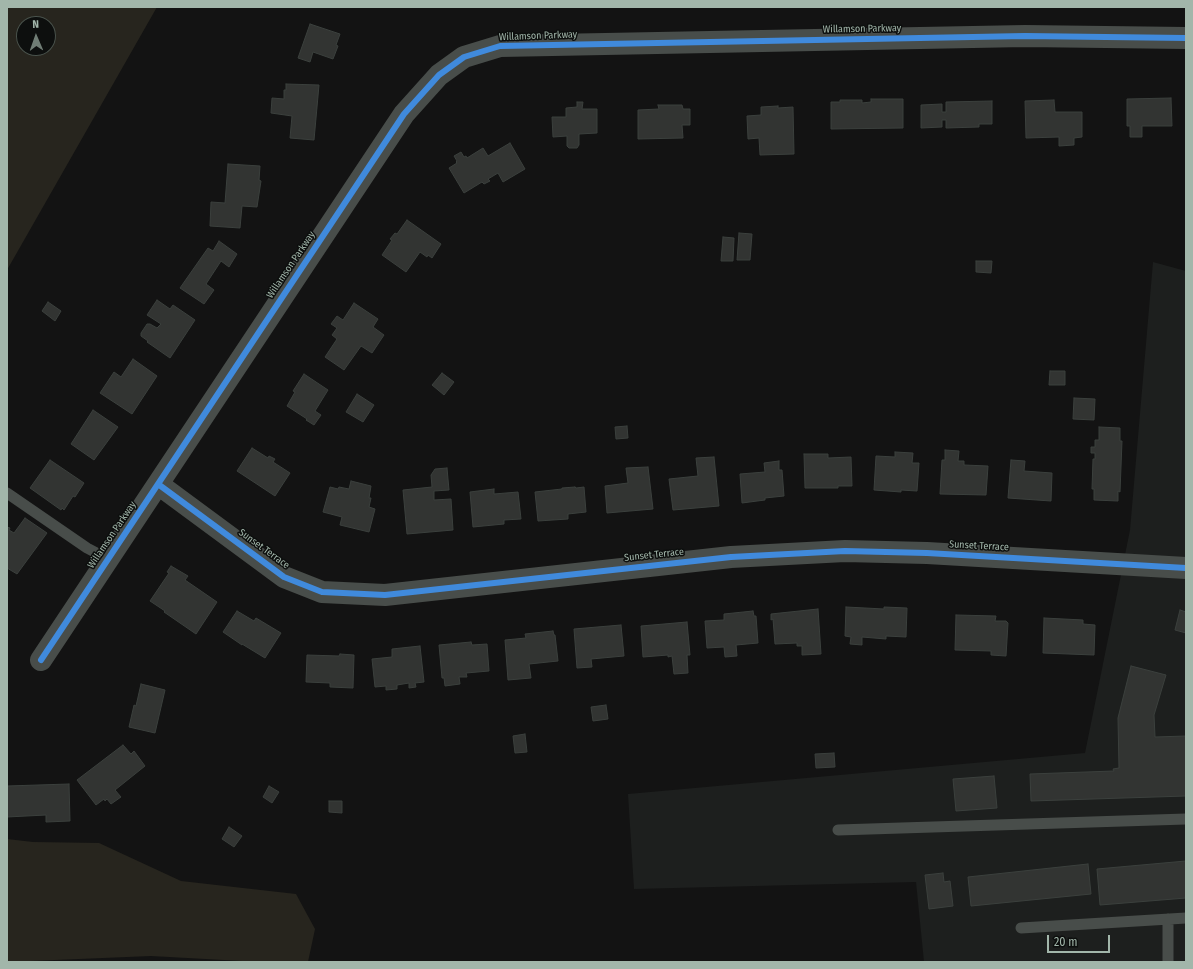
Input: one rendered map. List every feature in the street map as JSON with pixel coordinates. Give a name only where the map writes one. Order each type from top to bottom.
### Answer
[{"type":"street","name":"Willamson Parkway","points":[[41,660],[404,114],[439,75],[464,57],[500,46],[1025,36],[1186,38]]},
{"type":"street","name":"Sunset Terrace","points":[[158,484],[284,577],[322,592],[385,595],[731,557],[845,551],[927,553],[1186,568]]},
{"type":"lane","points":[[7,493],[87,548],[108,559]]},
{"type":"lane","points":[[838,830],[1186,819]]},
{"type":"lane","points":[[1022,928],[1186,918]]},
{"type":"lane","points":[[1168,919],[1168,962]]},
{"type":"shaded area","points":[[7,7],[157,7],[7,270]]},
{"type":"shaded area","points":[[1153,262],[1186,271],[1186,962],[924,962],[916,882],[634,889],[628,794],[1085,753],[1130,530]]},
{"type":"shaded area","points":[[7,839],[33,842],[99,843],[181,881],[296,894],[315,929],[308,962],[260,962],[151,956],[7,962]]},
{"type":"building","points":[[310,24],[340,34],[336,45],[338,46],[333,59],[313,52],[310,62],[298,58]]},
{"type":"building","points":[[286,84],[319,85],[314,140],[290,138],[292,116],[271,113],[272,98],[284,99]]},
{"type":"building","points":[[1171,98],[1172,126],[1142,126],[1142,137],[1130,137],[1130,126],[1127,126],[1127,99]]},
{"type":"building","points":[[871,99],[903,99],[903,128],[831,129],[831,102],[840,102],[840,100],[862,100],[862,103],[871,102]]},
{"type":"building","points":[[1054,100],[1055,112],[1082,112],[1082,137],[1074,138],[1074,145],[1059,146],[1059,137],[1026,138],[1025,101]]},
{"type":"building","points":[[992,101],[992,124],[979,124],[979,127],[946,128],[946,120],[942,120],[942,127],[921,128],[921,105],[942,104],[942,112],[946,112],[946,102]]},
{"type":"building","points":[[577,102],[583,102],[582,109],[597,109],[597,133],[579,134],[579,145],[577,148],[569,148],[567,146],[567,136],[553,137],[552,117],[566,117],[566,108],[577,107]]},
{"type":"building","points":[[658,105],[682,105],[683,109],[690,109],[690,125],[682,125],[683,138],[638,139],[638,110],[659,109]]},
{"type":"building","points":[[778,106],[778,108],[793,107],[794,154],[760,155],[759,138],[748,139],[747,116],[761,115],[761,107]]},
{"type":"building","points":[[510,143],[525,169],[503,182],[498,173],[488,179],[490,181],[484,184],[482,182],[464,193],[449,168],[457,163],[454,156],[461,152],[464,157],[466,156],[467,158],[483,148],[488,156]]},
{"type":"building","points":[[228,164],[260,166],[259,180],[261,181],[257,207],[242,206],[240,228],[210,226],[211,202],[225,203]]},
{"type":"building","points":[[407,220],[441,244],[432,258],[428,255],[427,257],[420,252],[406,272],[382,255],[392,240],[390,239],[395,233],[397,234]]},
{"type":"building","points":[[739,233],[752,234],[750,260],[737,260]]},
{"type":"building","points":[[723,237],[734,238],[733,261],[721,261]]},
{"type":"building","points":[[219,241],[237,254],[229,267],[221,261],[206,284],[214,290],[204,304],[180,288],[208,248],[213,251]]},
{"type":"building","points":[[976,261],[992,261],[991,273],[976,272]]},
{"type":"building","points":[[157,300],[170,309],[173,305],[195,320],[170,358],[141,336],[141,333],[147,324],[157,328],[161,324],[147,315]]},
{"type":"building","points":[[48,302],[61,311],[55,321],[42,311]]},
{"type":"building","points":[[354,303],[378,319],[373,327],[384,335],[372,353],[361,346],[344,370],[325,357],[337,339],[332,335],[337,328],[331,324],[337,316],[343,320]]},
{"type":"building","points":[[133,359],[157,376],[132,414],[100,393],[114,372],[121,377]]},
{"type":"building","points":[[1050,371],[1065,371],[1065,385],[1049,385]]},
{"type":"building","points":[[442,373],[454,382],[444,395],[432,385]]},
{"type":"building","points":[[304,374],[328,390],[315,411],[321,415],[314,425],[287,406],[295,392],[293,391]]},
{"type":"building","points":[[357,394],[374,405],[363,422],[346,412]]},
{"type":"building","points":[[1074,398],[1095,399],[1094,420],[1073,419]]},
{"type":"building","points":[[93,410],[118,427],[94,460],[71,444]]},
{"type":"building","points":[[627,426],[628,438],[616,439],[615,427]]},
{"type":"building","points":[[1099,427],[1120,428],[1120,441],[1122,441],[1120,492],[1118,491],[1118,501],[1094,500],[1094,489],[1092,489],[1093,459],[1095,459],[1095,453],[1091,453],[1091,447],[1095,447],[1095,440],[1099,440]]},
{"type":"building","points":[[252,448],[268,458],[269,456],[275,459],[273,462],[290,473],[275,496],[237,471]]},
{"type":"building","points":[[945,450],[959,451],[958,461],[964,461],[964,465],[988,466],[986,495],[940,494],[942,460],[945,460]]},
{"type":"building","points":[[895,452],[913,453],[912,463],[919,463],[917,491],[901,490],[901,492],[874,490],[876,456],[895,457]]},
{"type":"building","points":[[804,454],[828,454],[828,458],[851,457],[852,486],[838,486],[838,488],[805,488]]},
{"type":"building","points":[[714,457],[719,506],[673,510],[669,479],[698,476],[696,458]]},
{"type":"building","points":[[50,460],[84,483],[64,510],[62,508],[61,510],[30,488]]},
{"type":"building","points":[[1011,460],[1025,461],[1024,471],[1052,473],[1051,501],[1008,498]]},
{"type":"building","points":[[779,461],[779,470],[782,470],[784,496],[742,503],[740,474],[765,472],[764,463]]},
{"type":"building","points":[[648,467],[653,509],[607,513],[605,486],[628,483],[626,468]]},
{"type":"building","points":[[447,468],[449,490],[434,491],[434,500],[451,499],[453,530],[407,534],[403,490],[432,487],[431,475],[435,469]]},
{"type":"building","points":[[351,481],[371,486],[369,507],[375,509],[369,532],[340,525],[342,517],[323,512],[330,487],[349,489]]},
{"type":"building","points":[[584,487],[586,512],[568,514],[568,519],[538,521],[535,492]]},
{"type":"building","points":[[494,489],[494,494],[518,492],[521,519],[504,520],[504,524],[473,527],[470,492]]},
{"type":"building","points":[[25,518],[47,533],[17,574],[7,568],[7,527],[14,533]]},
{"type":"building","points":[[171,566],[188,576],[185,580],[217,602],[196,634],[150,601],[169,573],[167,572]]},
{"type":"building","points":[[846,607],[884,609],[884,607],[907,608],[906,637],[886,636],[886,639],[862,637],[862,645],[850,644],[851,637],[845,636]]},
{"type":"building","points":[[818,609],[821,654],[802,655],[802,646],[797,646],[797,643],[775,644],[773,619],[771,620],[771,614]]},
{"type":"building","points":[[1180,610],[1186,612],[1186,633],[1175,630]]},
{"type":"building","points":[[237,611],[254,621],[256,618],[281,633],[265,658],[223,632]]},
{"type":"building","points":[[753,611],[754,616],[756,616],[758,643],[736,645],[737,656],[725,657],[724,647],[707,648],[705,621],[724,620],[724,614]]},
{"type":"building","points":[[956,615],[996,616],[995,621],[1006,621],[1008,623],[1006,656],[991,655],[991,651],[955,650]]},
{"type":"building","points":[[1044,618],[1083,620],[1083,624],[1095,625],[1094,655],[1043,653]]},
{"type":"building","points":[[687,622],[690,655],[687,655],[688,673],[674,674],[672,656],[643,657],[641,626]]},
{"type":"building","points":[[621,625],[624,656],[591,659],[592,667],[577,668],[574,629]]},
{"type":"building","points":[[553,631],[555,635],[558,661],[529,664],[531,678],[508,680],[505,640],[526,638],[525,634]]},
{"type":"building","points":[[471,642],[472,645],[487,644],[489,671],[466,673],[467,677],[459,677],[460,684],[445,686],[444,678],[442,678],[439,645]]},
{"type":"building","points":[[420,646],[424,682],[415,683],[416,687],[409,688],[409,683],[397,685],[397,689],[386,690],[386,686],[375,687],[372,659],[392,657],[392,649]]},
{"type":"building","points":[[340,654],[354,655],[353,688],[330,687],[330,683],[306,682],[307,655],[339,656]]},
{"type":"building","points":[[1131,666],[1166,675],[1154,715],[1155,737],[1186,736],[1186,796],[1031,801],[1030,774],[1114,771],[1113,769],[1119,768],[1118,718]]},
{"type":"building","points":[[141,684],[165,690],[155,733],[129,727]]},
{"type":"building","points":[[606,705],[608,719],[593,721],[591,707]]},
{"type":"building","points":[[525,734],[527,752],[515,753],[513,736]]},
{"type":"building","points":[[123,745],[131,754],[134,751],[145,766],[115,790],[121,797],[111,804],[107,799],[105,801],[104,799],[96,805],[77,780]]},
{"type":"building","points":[[834,753],[835,767],[816,768],[815,754]]},
{"type":"building","points":[[994,776],[997,808],[956,811],[953,779]]},
{"type":"building","points":[[69,784],[70,821],[46,822],[46,815],[7,817],[7,786]]},
{"type":"building","points":[[269,786],[279,792],[272,803],[263,797]]},
{"type":"building","points":[[329,801],[342,801],[342,813],[329,812]]},
{"type":"building","points":[[229,827],[242,836],[234,847],[222,839]]},
{"type":"building","points":[[1186,861],[1186,898],[1100,905],[1097,869]]},
{"type":"building","points":[[1088,864],[1091,894],[971,906],[968,877]]},
{"type":"building","points":[[943,873],[944,882],[950,881],[953,906],[929,909],[925,875]]},
{"type":"cycle path","points":[[41,660],[404,114],[439,75],[464,57],[500,46],[1025,36],[1186,38]]},
{"type":"cycle path","points":[[158,484],[284,577],[322,592],[385,595],[731,557],[845,551],[927,553],[1186,568]]}]
